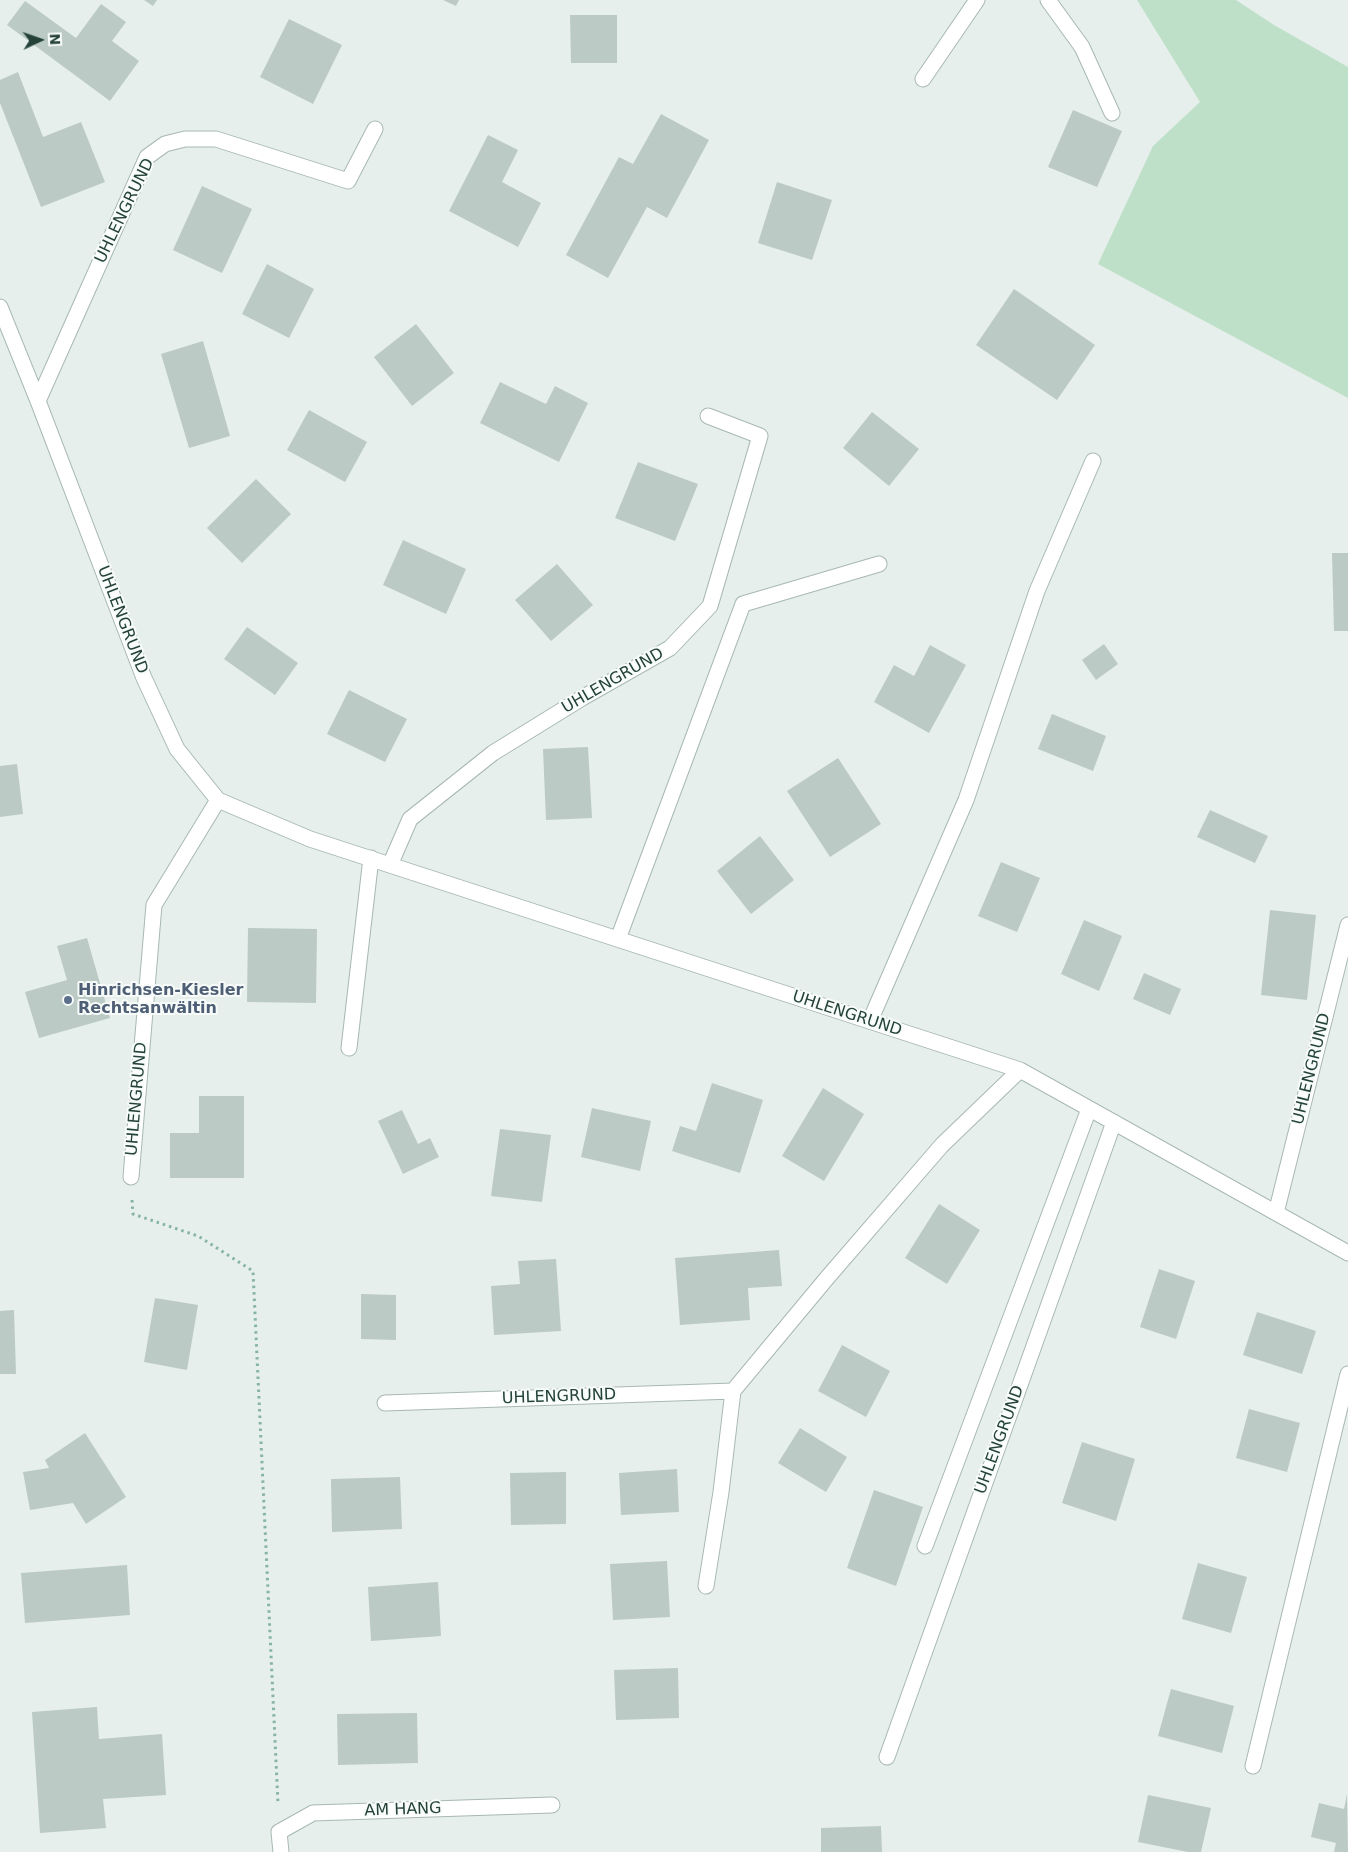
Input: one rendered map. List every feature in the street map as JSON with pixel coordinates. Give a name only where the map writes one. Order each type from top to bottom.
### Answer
[{"type":"street","points":[[923,79],[977,0]]},
{"type":"street","points":[[1048,0],[1082,47],[1112,113]]},
{"type":"street","name":"UHLENGRUND","points":[[38,401],[148,157],[165,144],[185,139],[216,139],[348,181],[375,129]]},
{"type":"street","name":"UHLENGRUND","points":[[0,307],[148,687],[177,749],[218,800],[310,838],[390,865],[1020,1070],[1348,1253]]},
{"type":"street","name":"UHLENGRUND","points":[[390,865],[410,820],[417,813],[493,753],[582,698],[670,648],[710,606],[760,436],[708,416]]},
{"type":"street","points":[[870,1021],[966,800],[1037,591],[1093,461]]},
{"type":"street","points":[[618,939],[742,604],[879,564]]},
{"type":"street","name":"UHLENGRUND","points":[[130,1177],[154,905],[218,800]]},
{"type":"street","points":[[349,1048],[371,858]]},
{"type":"street","name":"UHLENGRUND","points":[[1276,1213],[1348,924]]},
{"type":"street","points":[[706,1586],[722,1492],[733,1391],[827,1278],[942,1146],[1020,1070]]},
{"type":"street","name":"UHLENGRUND","points":[[925,1546],[1089,1109]]},
{"type":"street","name":"UHLENGRUND","points":[[887,1757],[1114,1122]]},
{"type":"street","points":[[1253,1766],[1348,1374]]},
{"type":"street","name":"UHLENGRUND","points":[[384,1402],[733,1391]]},
{"type":"street","name":"AM HANG","points":[[279,1832],[312,1813],[552,1805]]},
{"type":"street","points":[[279,1832],[281,1852]]},
{"type":"path","points":[[130,1177],[133,1214],[198,1236],[253,1271],[279,1832]]},
{"type":"green space","points":[[1137,0],[1236,0],[1274,25],[1348,67],[1348,398],[1098,264],[1153,146],[1200,102]]},
{"type":"building","points":[[144,0],[157,0],[153,6]]},
{"type":"building","points":[[443,0],[459,0],[456,6]]},
{"type":"building","points":[[25,1],[76,38],[101,4],[126,22],[112,41],[139,61],[110,101],[7,25]]},
{"type":"building","points":[[570,15],[617,15],[617,63],[571,63]]},
{"type":"building","points":[[289,19],[342,45],[313,104],[260,77]]},
{"type":"building","points":[[18,72],[43,137],[81,122],[105,182],[41,207],[0,103],[0,80]]},
{"type":"building","points":[[1073,110],[1122,131],[1097,187],[1048,167]]},
{"type":"building","points":[[661,114],[709,140],[667,218],[647,207],[608,278],[566,255],[619,157],[633,164]]},
{"type":"building","points":[[488,135],[518,150],[502,182],[541,203],[518,247],[449,211]]},
{"type":"building","points":[[777,182],[832,200],[812,260],[758,243]]},
{"type":"building","points":[[202,186],[252,209],[222,273],[173,250]]},
{"type":"building","points":[[267,264],[314,289],[289,338],[242,314]]},
{"type":"building","points":[[1014,289],[1095,345],[1057,400],[976,345]]},
{"type":"building","points":[[416,324],[454,373],[412,406],[374,357]]},
{"type":"building","points":[[203,341],[230,436],[189,448],[161,354]]},
{"type":"building","points":[[500,382],[546,404],[555,386],[588,403],[559,462],[480,423]]},
{"type":"building","points":[[309,410],[367,442],[345,482],[287,450]]},
{"type":"building","points":[[872,412],[919,449],[889,486],[843,448]]},
{"type":"building","points":[[638,462],[698,484],[675,541],[615,518]]},
{"type":"building","points":[[256,479],[291,514],[242,563],[207,528]]},
{"type":"building","points":[[403,540],[466,569],[446,614],[383,585]]},
{"type":"building","points":[[1332,553],[1348,553],[1348,631],[1334,631]]},
{"type":"building","points":[[557,564],[593,605],[551,641],[515,600]]},
{"type":"building","points":[[247,627],[298,663],[275,695],[224,659]]},
{"type":"building","points":[[1104,644],[1118,664],[1096,680],[1082,660]]},
{"type":"building","points":[[930,645],[966,665],[929,733],[874,702],[894,665],[914,676]]},
{"type":"building","points":[[349,690],[407,719],[385,762],[327,734]]},
{"type":"building","points":[[1052,714],[1106,736],[1093,771],[1038,749]]},
{"type":"building","points":[[588,747],[592,818],[546,820],[543,749]]},
{"type":"building","points":[[838,758],[881,824],[830,857],[787,791]]},
{"type":"building","points":[[17,764],[23,814],[0,817],[0,766]]},
{"type":"building","points":[[1210,810],[1268,836],[1255,863],[1197,837]]},
{"type":"building","points":[[760,836],[794,880],[751,914],[717,871]]},
{"type":"building","points":[[1001,862],[1040,878],[1017,932],[978,916]]},
{"type":"building","points":[[1270,910],[1316,915],[1307,1000],[1261,995]]},
{"type":"building","points":[[1084,920],[1122,936],[1099,991],[1061,974]]},
{"type":"building","points":[[248,928],[317,929],[316,1003],[247,1002]]},
{"type":"building","points":[[87,938],[110,1018],[39,1038],[25,992],[67,980],[57,946]]},
{"type":"building","points":[[1144,973],[1181,989],[1170,1015],[1133,999]]},
{"type":"building","points":[[712,1083],[763,1100],[740,1173],[672,1151],[680,1126],[696,1131]]},
{"type":"building","points":[[823,1088],[864,1114],[824,1181],[782,1156]]},
{"type":"building","points":[[199,1096],[244,1096],[244,1178],[170,1178],[170,1133],[199,1133]]},
{"type":"building","points":[[592,1108],[651,1121],[640,1171],[581,1157]]},
{"type":"building","points":[[402,1110],[418,1144],[430,1138],[439,1157],[403,1174],[378,1121]]},
{"type":"building","points":[[500,1129],[551,1135],[542,1202],[491,1196]]},
{"type":"building","points":[[939,1204],[980,1230],[947,1284],[905,1258]]},
{"type":"building","points":[[779,1250],[782,1286],[748,1288],[750,1320],[680,1325],[675,1258]]},
{"type":"building","points":[[556,1259],[561,1331],[494,1335],[491,1286],[520,1284],[518,1261]]},
{"type":"building","points":[[1159,1269],[1195,1281],[1176,1339],[1140,1327]]},
{"type":"building","points":[[361,1294],[396,1295],[396,1340],[361,1339]]},
{"type":"building","points":[[155,1298],[198,1305],[187,1370],[144,1362]]},
{"type":"building","points":[[14,1310],[16,1374],[0,1374],[0,1311]]},
{"type":"building","points":[[1257,1312],[1316,1331],[1302,1374],[1243,1355]]},
{"type":"building","points":[[842,1345],[890,1371],[866,1417],[818,1391]]},
{"type":"building","points":[[1249,1409],[1300,1423],[1287,1472],[1236,1458]]},
{"type":"building","points":[[800,1428],[847,1457],[826,1492],[778,1463]]},
{"type":"building","points":[[85,1433],[126,1497],[86,1524],[73,1503],[30,1510],[23,1472],[49,1468],[45,1460]]},
{"type":"building","points":[[1082,1442],[1135,1459],[1116,1521],[1062,1503]]},
{"type":"building","points":[[677,1469],[679,1512],[621,1515],[619,1473]]},
{"type":"building","points":[[566,1472],[566,1524],[511,1525],[510,1473]]},
{"type":"building","points":[[400,1477],[402,1529],[332,1532],[331,1479]]},
{"type":"building","points":[[874,1490],[923,1507],[896,1586],[847,1568]]},
{"type":"building","points":[[667,1561],[670,1617],[613,1620],[610,1564]]},
{"type":"building","points":[[1198,1563],[1247,1577],[1231,1633],[1182,1619]]},
{"type":"building","points":[[127,1565],[130,1615],[25,1623],[21,1573]]},
{"type":"building","points":[[438,1582],[441,1636],[371,1641],[368,1587]]},
{"type":"building","points":[[678,1668],[679,1718],[616,1720],[614,1670]]},
{"type":"building","points":[[1171,1689],[1234,1706],[1222,1753],[1158,1736]]},
{"type":"building","points":[[97,1707],[99,1739],[162,1734],[166,1795],[103,1799],[106,1828],[40,1833],[32,1712]]},
{"type":"building","points":[[417,1713],[418,1763],[338,1765],[337,1714]]},
{"type":"building","points":[[1347,1794],[1348,1852],[1334,1852],[1336,1843],[1311,1837],[1319,1803],[1344,1809]]},
{"type":"building","points":[[1148,1795],[1211,1808],[1201,1852],[1188,1852],[1138,1842]]},
{"type":"building","points":[[881,1826],[882,1852],[821,1852],[821,1828]]},
{"type":"place","name":"Hinrichsen-Kiesler Rechtsanwältin","points":[[68,1000]]}]
